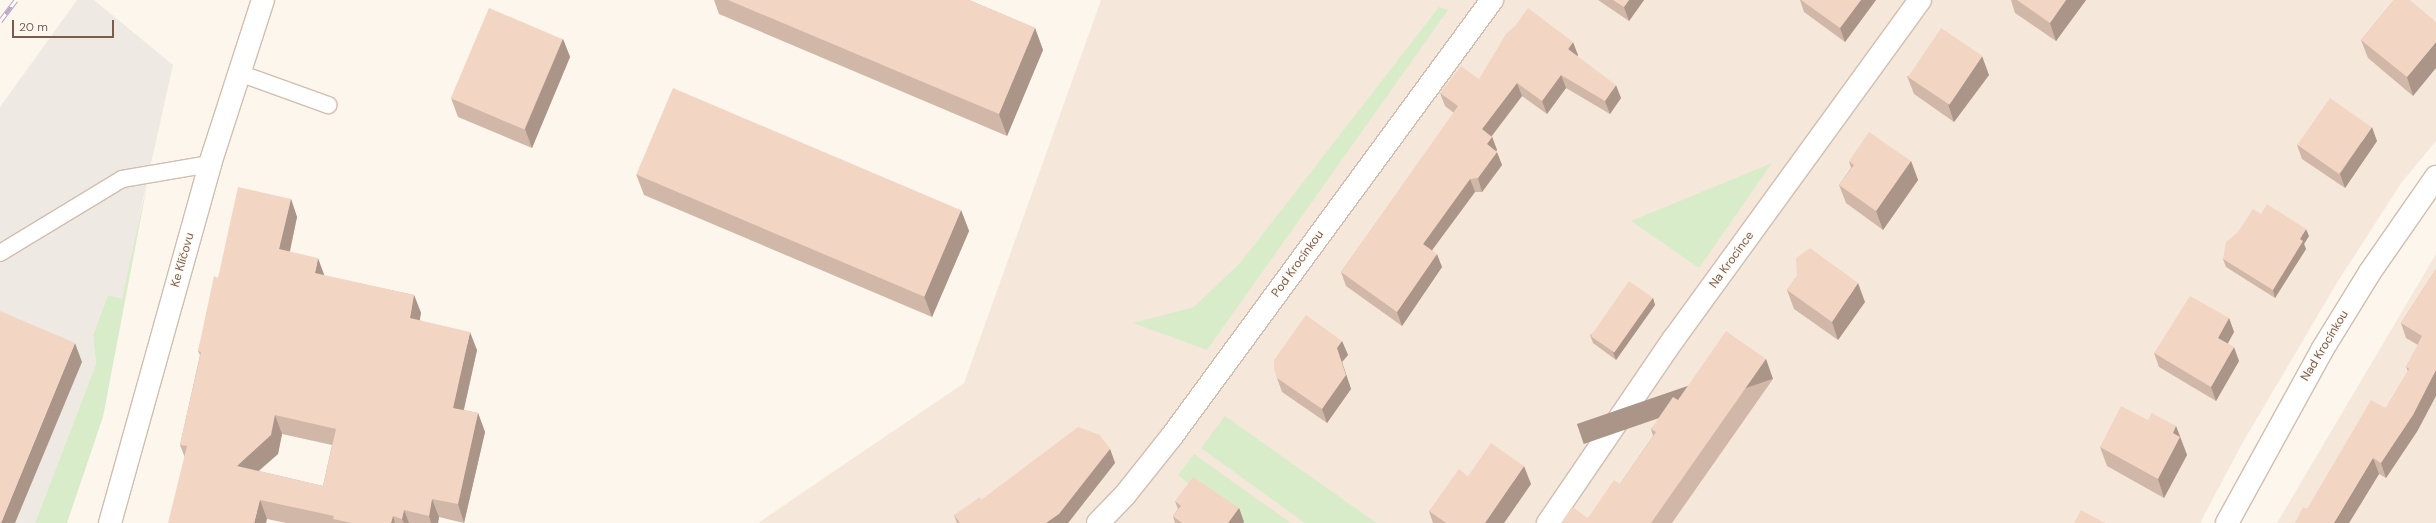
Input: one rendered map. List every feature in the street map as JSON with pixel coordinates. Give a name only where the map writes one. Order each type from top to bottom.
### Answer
[{"type":"street","name":"Ke Klíčovu","points":[[110,523],[210,164],[263,0]]},
{"type":"street","name":"Pod Krocínkou","points":[[1098,523],[1125,496],[1172,436],[1492,0]]},
{"type":"street","name":"Na Krocínce","points":[[1548,523],[1673,340],[1920,0]]},
{"type":"street","name":"Nad Krocínkou","points":[[2227,523],[2322,350],[2375,266],[2436,177]]},
{"type":"lane","points":[[239,73],[328,105]]},
{"type":"lane","points":[[0,253],[122,179],[210,164]]},
{"type":"shaded area","points":[[77,0],[94,0],[173,65],[142,204],[130,275],[122,300],[108,295],[93,335],[96,364],[35,523],[0,523],[0,107]]},
{"type":"shaded area","points":[[1101,0],[2436,0],[2436,141],[2402,182],[2338,281],[2243,442],[2200,523],[758,523],[964,383]]},
{"type":"shaded area","points":[[2436,254],[2436,523],[2277,523]]},
{"type":"green space","points":[[1439,7],[1448,10],[1207,350],[1133,323],[1194,307],[1241,262]]},
{"type":"green space","points":[[1772,163],[1699,268],[1631,221]]},
{"type":"green space","points":[[148,180],[103,417],[67,523],[35,523],[96,364],[93,335],[108,295],[122,299]]},
{"type":"green space","points":[[1225,416],[1377,523],[1305,523],[1201,448]]},
{"type":"green space","points":[[1194,454],[1291,523],[1245,523],[1198,491],[1178,475]]},
{"type":"building","points":[[728,0],[969,0],[1035,28],[999,114]]},
{"type":"building","points":[[1613,0],[1629,0],[1624,7]]},
{"type":"building","points":[[1801,0],[1861,0],[1840,28]]},
{"type":"building","points":[[2017,0],[2066,0],[2050,23]]},
{"type":"building","points":[[2394,0],[2410,0],[2436,22],[2436,42],[2407,77],[2361,40]]},
{"type":"building","points":[[489,8],[563,39],[524,129],[451,98]]},
{"type":"building","points":[[1528,8],[1573,42],[1568,49],[1616,85],[1605,101],[1561,75],[1542,101],[1517,83],[1482,129],[1492,137],[1487,144],[1497,152],[1478,178],[1470,179],[1423,244],[1437,254],[1397,312],[1341,272],[1458,106],[1440,93],[1461,66],[1479,79],[1506,34],[1516,25]]},
{"type":"building","points":[[1941,28],[1982,56],[1949,105],[1908,77]]},
{"type":"building","points":[[673,88],[961,210],[924,297],[636,175]]},
{"type":"building","points":[[2330,98],[2372,127],[2339,174],[2297,145]]},
{"type":"building","points":[[1869,132],[1911,161],[1876,211],[1839,185],[1854,165],[1849,161]]},
{"type":"building","points":[[238,187],[291,199],[279,249],[318,258],[315,273],[414,295],[410,318],[470,332],[453,408],[478,413],[458,504],[432,499],[429,516],[404,510],[402,519],[393,516],[391,523],[352,523],[333,519],[334,516],[260,500],[254,523],[168,523],[187,446],[180,445],[201,352],[198,351],[214,276],[218,278]],"holes":[[[275,415],[336,429],[323,486],[237,466],[271,435]]]},
{"type":"building","points":[[2267,204],[2306,229],[2300,239],[2303,241],[2273,290],[2223,259],[2226,242],[2238,232],[2253,209],[2261,214]]},
{"type":"building","points":[[1810,248],[1858,283],[1832,322],[1787,290],[1797,276],[1796,258]]},
{"type":"building","points":[[2436,269],[2436,370],[2413,415],[2381,463],[2373,458],[2334,523],[2295,523],[2303,507],[2307,509],[2371,400],[2386,408],[2409,369],[2406,367],[2422,336],[2401,323]]},
{"type":"building","points":[[1629,281],[1653,298],[1614,353],[1591,336]]},
{"type":"building","points":[[2190,296],[2229,318],[2218,338],[2234,347],[2211,387],[2154,353]]},
{"type":"building","points":[[0,311],[75,343],[1,523],[0,523]]},
{"type":"building","points":[[1306,315],[1342,341],[1337,348],[1346,375],[1322,409],[1277,378],[1274,369],[1274,360]]},
{"type":"building","points":[[1726,331],[1766,359],[1651,523],[1561,523],[1572,507],[1588,518],[1614,480],[1620,484],[1656,432],[1651,429],[1673,397],[1678,400]]},
{"type":"building","points":[[2121,406],[2148,420],[2152,413],[2176,426],[2173,433],[2180,437],[2158,479],[2100,447]]},
{"type":"building","points":[[1078,427],[1100,435],[1110,449],[1059,514],[1046,523],[960,523],[954,515],[980,497],[981,500]]},
{"type":"building","points":[[1491,443],[1524,466],[1485,523],[1446,523],[1429,511],[1459,469],[1468,476]]},
{"type":"building","points":[[1193,477],[1239,508],[1228,523],[1182,523],[1173,516],[1181,506],[1175,501]]},
{"type":"building","points":[[2081,510],[2105,523],[2074,523]]},
{"type":"railway","points":[[0,21],[16,0]]}]
